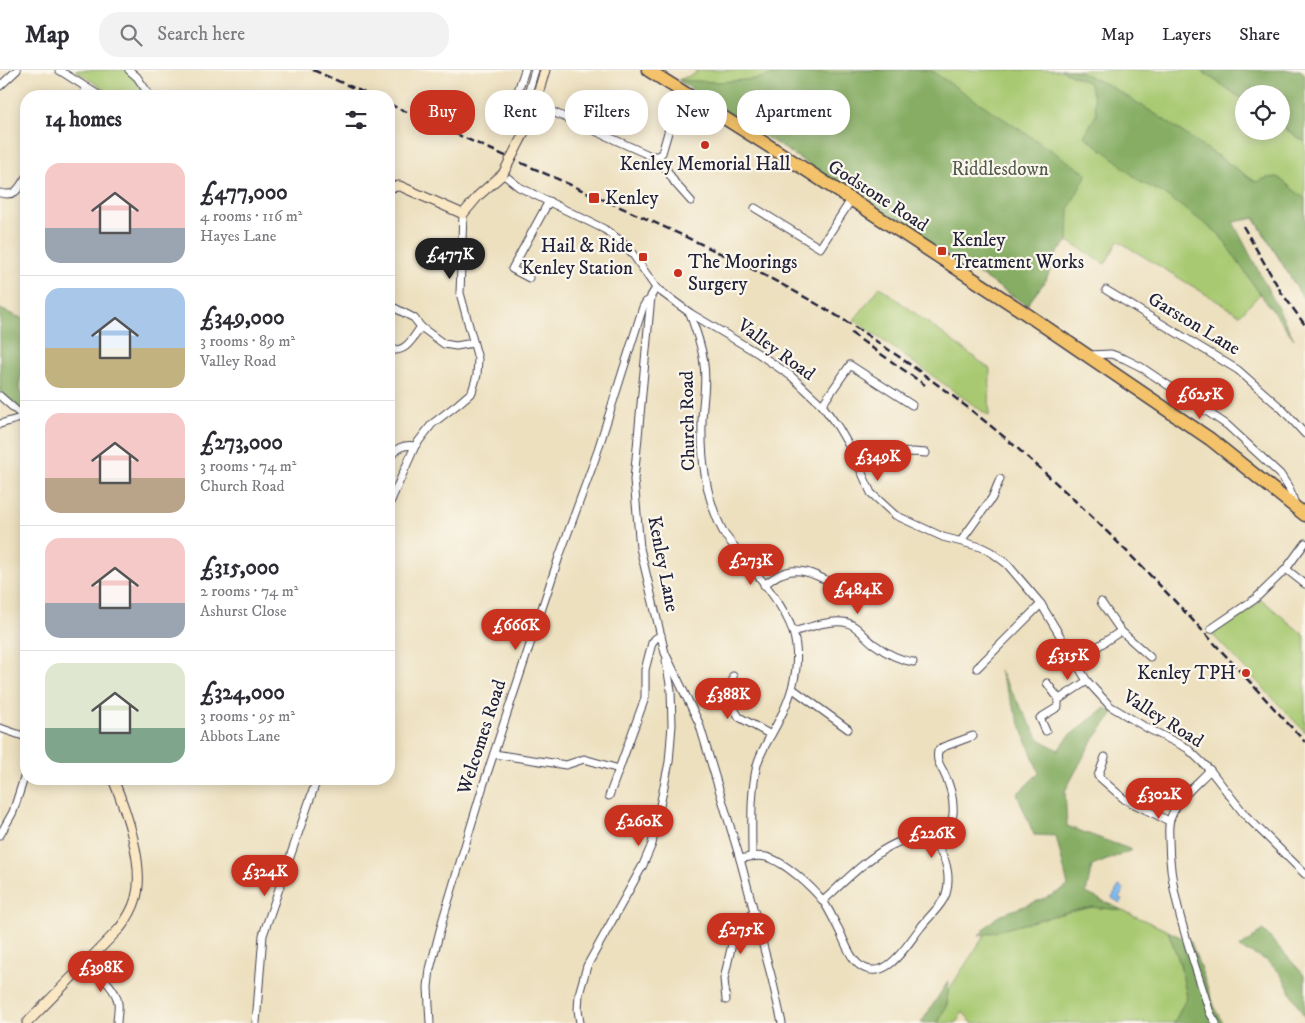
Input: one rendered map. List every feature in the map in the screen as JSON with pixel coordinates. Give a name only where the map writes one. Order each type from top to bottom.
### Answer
[{"type":"highway","name":"Godstone Road","points":[[648,70],[681,90]]},
{"type":"highway","name":"Godstone Road","points":[[727,119],[1086,355],[1210,439],[1301,512]]},
{"type":"street","points":[[0,86],[17,70]]},
{"type":"street","points":[[59,70],[90,90]]},
{"type":"street","points":[[129,70],[137,77],[146,90]]},
{"type":"street","points":[[518,90],[525,70]]},
{"type":"street","points":[[529,90],[535,70]]},
{"type":"street","points":[[539,90],[544,70]]},
{"type":"street","points":[[555,113],[651,156],[658,156],[662,153],[667,135]]},
{"type":"street","points":[[395,491],[415,446],[432,424],[472,392],[477,375],[478,359],[460,292],[463,214],[479,195],[503,174],[522,135]]},
{"type":"street","points":[[658,156],[691,201]]},
{"type":"street","points":[[503,174],[519,188],[604,229],[621,241],[638,261],[644,273],[656,288]]},
{"type":"street","points":[[0,193],[8,196],[15,192],[20,185]]},
{"type":"street","points":[[395,186],[400,186],[463,214]]},
{"type":"street","points":[[754,208],[820,248],[851,200]]},
{"type":"street","points":[[529,278],[512,269],[549,201]]},
{"type":"street","name":"Kenley Lane","points":[[656,288],[651,300],[634,480],[640,548],[665,653],[700,723],[740,859],[782,1023]]},
{"type":"street","name":"Valley Road","points":[[656,288],[690,313],[760,354],[790,376],[822,405],[852,451],[872,493],[895,515],[929,531],[981,547],[1007,564],[1041,604],[1087,681],[1110,706],[1147,728],[1187,748],[1210,770],[1245,815],[1305,874]]},
{"type":"street","name":"Garston Lane","points":[[1106,290],[1238,370],[1282,408],[1305,434]]},
{"type":"street","name":"Welcomes Road","points":[[430,1023],[428,987],[433,952],[494,754],[559,557],[596,460],[643,306],[651,300]]},
{"type":"street","points":[[395,307],[414,318],[421,327],[450,346],[473,343]]},
{"type":"street","name":"Church Road","points":[[690,313],[703,354],[705,367],[702,451],[706,483],[717,521],[725,535],[783,610],[793,632],[796,668],[793,690],[758,763],[752,792],[752,856]]},
{"type":"street","points":[[395,350],[404,348],[421,327]]},
{"type":"street","name":"Godstone Road","points":[[1086,355],[1111,354],[1125,359],[1227,425],[1280,474],[1301,512]]},
{"type":"street","points":[[822,405],[850,365],[912,405]]},
{"type":"street","points":[[0,396],[20,414]]},
{"type":"street","points":[[0,424],[20,419]]},
{"type":"street","points":[[395,450],[405,445],[415,446]]},
{"type":"street","points":[[852,451],[926,453]]},
{"type":"street","points":[[961,541],[992,498],[1000,479]]},
{"type":"street","points":[[1211,629],[1256,599],[1286,569],[1305,543]]},
{"type":"street","points":[[1286,569],[1305,584]]},
{"type":"street","points":[[764,585],[781,574],[794,571],[812,573],[834,584]]},
{"type":"street","points":[[1101,602],[1120,630],[1150,657]]},
{"type":"street","points":[[977,668],[1041,604]]},
{"type":"street","points":[[793,632],[833,621],[844,622],[852,624],[873,644],[886,652],[903,660],[914,662]]},
{"type":"street","points":[[1076,661],[1120,630]]},
{"type":"street","points":[[609,796],[645,698],[645,670],[652,643],[661,636]]},
{"type":"street","points":[[580,1023],[578,1010],[579,994],[587,966],[643,865],[652,844],[669,762],[672,725],[671,690],[665,653]]},
{"type":"street","points":[[733,676],[733,707],[739,717],[771,734]]},
{"type":"street","points":[[1058,698],[1061,698],[1087,681]]},
{"type":"street","points":[[1046,731],[1040,718],[1058,707],[1058,698],[1047,683]]},
{"type":"street","points":[[793,690],[848,729]]},
{"type":"street","points":[[0,728],[20,735]]},
{"type":"street","points":[[939,850],[947,840],[952,826],[954,810],[951,790],[938,762],[938,751],[943,747],[973,736]]},
{"type":"street","points":[[494,754],[566,765],[584,759],[620,769]]},
{"type":"street","points":[[1105,757],[1098,776],[1124,799],[1170,821]]},
{"type":"street","points":[[1210,770],[1181,800],[1170,821],[1169,853],[1179,911],[1210,1013],[1216,1023]]},
{"type":"street","points":[[0,835],[13,812],[22,785]]},
{"type":"street","points":[[28,1023],[120,928],[128,916],[136,897],[137,861],[115,785]]},
{"type":"street","points":[[256,1023],[263,935],[315,785]]},
{"type":"street","points":[[740,859],[752,856],[773,859],[790,869],[823,901],[852,957],[856,962],[870,970],[885,968],[904,951],[946,894],[948,882],[944,858],[939,850],[921,839],[912,839],[892,844],[879,851],[823,901]]},
{"type":"street","points":[[726,1000],[724,979],[732,944],[754,911]]},
{"type":"street","points":[[87,963],[111,988],[116,996],[118,1003],[117,1023]]},
{"type":"green space","points":[[75,70],[129,70],[145,90],[105,90]]},
{"type":"green space","name":"Riddlesdown","points":[[694,70],[1200,70],[1235,94],[1235,140],[1290,140],[1290,132],[1305,142],[1305,301],[1254,218],[1233,222],[1219,234],[1260,294],[1240,315],[1118,241],[1105,264],[1068,241],[1057,253],[1046,280],[1027,305],[763,135],[850,135],[850,90],[737,90],[737,118],[727,112],[727,90],[694,90],[678,80],[697,73]]},
{"type":"green space","points":[[858,70],[930,70],[1087,174],[1069,208],[1068,241],[1057,253],[1046,280],[1027,305],[763,135],[850,135],[850,90],[737,90],[737,118],[727,112],[727,90],[694,90],[678,80],[719,82],[756,79],[781,73],[851,73]]},
{"type":"green space","points":[[1061,70],[1076,70],[1110,86],[1157,115],[1256,182],[1278,177],[1305,199],[1305,301],[1255,218],[1233,222],[1294,339],[1260,294],[1219,234],[1163,193],[1140,182],[1111,156],[1084,136],[1096,115],[1095,101],[1089,83]]},
{"type":"green space","points":[[1200,70],[1300,70],[1305,74],[1305,142],[1290,132],[1290,85],[1235,85],[1235,94]]},
{"type":"green space","points":[[880,287],[990,369],[989,416],[854,320]]},
{"type":"green space","points":[[0,309],[20,317],[20,408],[0,392]]},
{"type":"green space","points":[[1261,599],[1305,636],[1305,732],[1210,632],[1258,603]]},
{"type":"green space","points":[[999,670],[1039,739],[1058,750],[1069,736],[1105,708],[1114,713],[1091,743],[1065,791],[1067,826],[1132,850],[1092,866],[1086,893],[1122,910],[1092,907],[979,936],[999,916],[1043,899],[1068,886],[1056,836],[1034,835],[1017,794],[1039,773]]},
{"type":"green space","points":[[1092,907],[1122,910],[1168,931],[1180,964],[1187,997],[1174,1023],[972,1023],[963,1012],[956,1023],[938,1023],[947,1004],[948,991],[986,933]]},
{"type":"green space","points":[[1263,930],[1305,976],[1305,1018],[1280,973],[1266,960],[1239,948]]},
{"type":"green space","points":[[1168,931],[1191,942],[1216,1011],[1223,1023],[1174,1023],[1187,997],[1180,964]]},
{"type":"green space","points":[[949,980],[947,1004],[938,1023],[921,1023]]},
{"type":"water","points":[[1119,886],[1124,889],[1119,898],[1122,900],[1120,903],[1112,898]]},
{"type":"railway","points":[[313,70],[358,90]]},
{"type":"railway","points":[[395,107],[708,247],[813,302],[879,343],[984,421],[1025,455],[1078,504],[1178,604],[1305,742]]},
{"type":"railway","points":[[1243,226],[1281,292],[1305,325]]},
{"type":"railway","points":[[851,333],[925,385]]},
{"type":"place","name":"Kenley Memorial Hall","points":[[705,145]]},
{"type":"place","name":"Kenley","points":[[594,198]]},
{"type":"place","name":"Kenley Treatment Works","points":[[942,251]]},
{"type":"place","name":"Hail & Ride Kenley Station","points":[[643,257]]},
{"type":"place","name":"The Moorings Surgery","points":[[678,273]]},
{"type":"place","name":"Kenley TPH","points":[[1246,673]]}]
